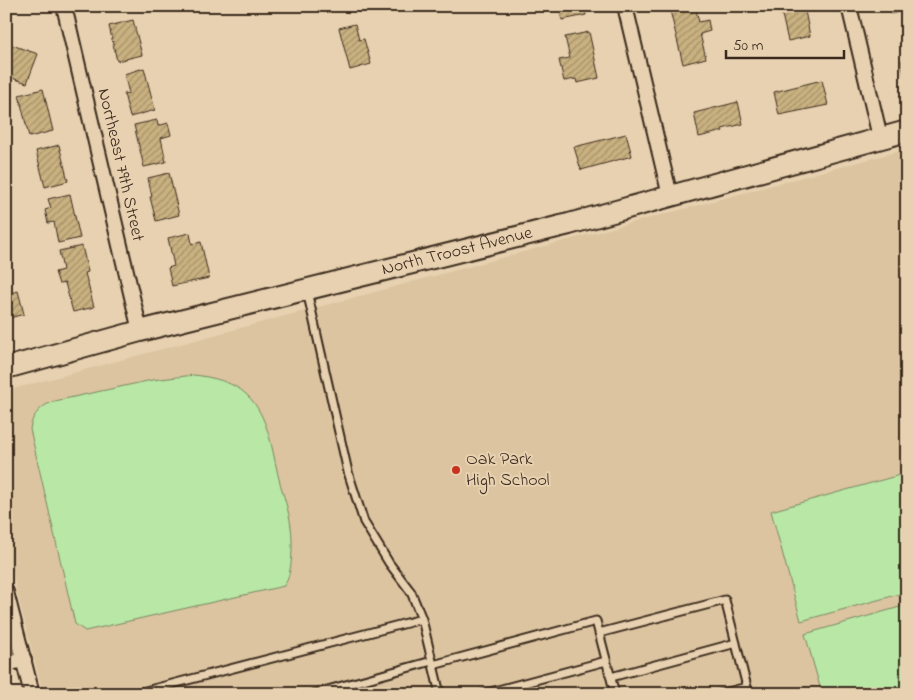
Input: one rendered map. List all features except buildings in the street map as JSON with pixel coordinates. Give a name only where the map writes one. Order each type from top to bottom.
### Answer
[{"type":"street","name":"Northeast 79th Street","points":[[64,6],[140,331]]},
{"type":"street","points":[[625,6],[670,196]]},
{"type":"street","points":[[849,6],[880,137]]},
{"type":"street","name":"North Troost Avenue","points":[[6,368],[140,331],[569,224],[907,131]]},
{"type":"street","points":[[6,592],[32,694]]},
{"type":"street","points":[[6,664],[24,660]]},
{"type":"lane","points":[[307,290],[348,472],[364,522],[389,563],[411,592],[422,619],[440,694]]},
{"type":"lane","points":[[599,633],[725,600],[747,687],[720,694]]},
{"type":"lane","points":[[134,694],[159,691],[422,619]]},
{"type":"lane","points":[[313,694],[596,621],[616,694]]},
{"type":"lane","points":[[611,677],[736,643]]},
{"type":"lane","points":[[483,694],[606,661]]},
{"type":"shaded area","name":"Oak Park High School","points":[[907,149],[907,694],[43,694],[6,549],[6,391]]},
{"type":"green space","points":[[194,375],[229,383],[242,390],[254,403],[265,423],[290,521],[292,558],[287,581],[284,586],[85,631],[75,624],[30,429],[33,419],[42,408],[55,401],[152,380]]},
{"type":"green space","points":[[907,473],[907,592],[801,621],[771,511]]},
{"type":"green space","points":[[907,605],[907,694],[822,694],[805,634]]},
{"type":"place","name":"Oak Park High School","points":[[456,470]]}]
